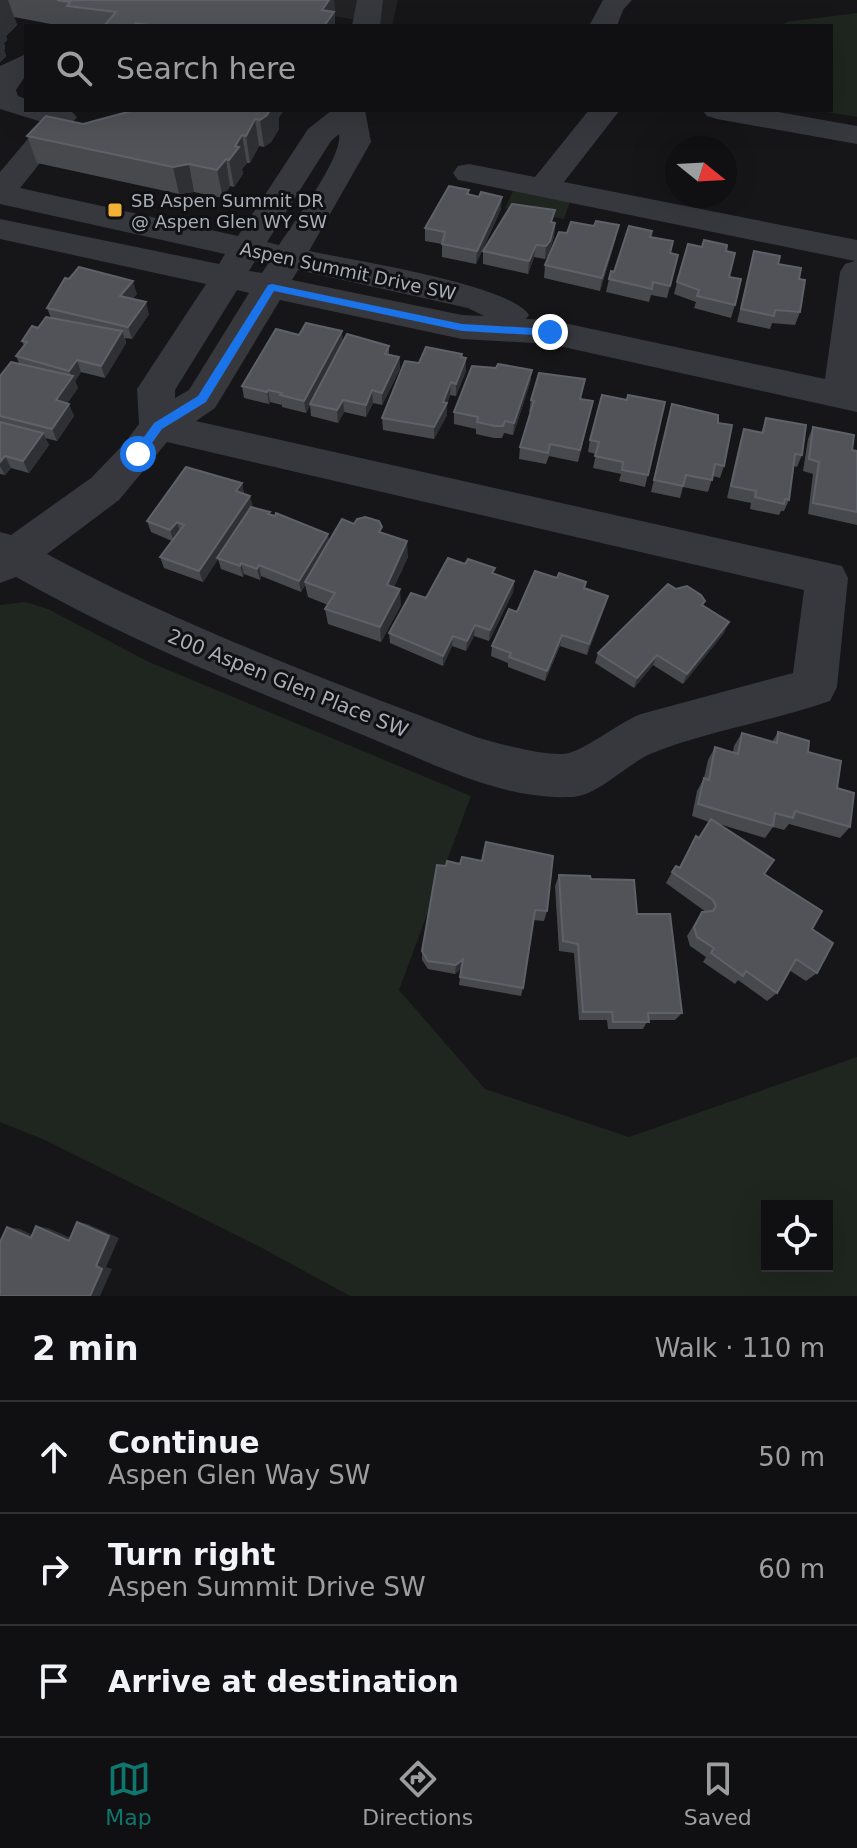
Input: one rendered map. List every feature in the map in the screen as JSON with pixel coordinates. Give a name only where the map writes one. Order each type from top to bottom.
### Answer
[{"type":"street","points":[[366,24],[370,0]]},
{"type":"street","points":[[604,24],[611,7],[619,0]]},
{"type":"street","points":[[24,63],[9,73],[1,90],[6,101],[24,109]]},
{"type":"street","points":[[0,193],[76,120],[37,112]]},
{"type":"street","points":[[158,426],[156,389],[319,135],[348,112]]},
{"type":"street","points":[[5,556],[105,489],[138,454],[158,426],[202,399],[352,150],[356,142],[350,112]]},
{"type":"street","points":[[543,188],[603,112]]},
{"type":"street","points":[[728,112],[857,135]]},
{"type":"street","points":[[469,173],[857,251]]},
{"type":"street","name":"Aspen Summit Drive SW","points":[[0,193],[248,248],[280,272],[462,327],[550,332],[849,397]]},
{"type":"street","name":"Aspen Summit Drive SW","points":[[0,229],[228,278],[280,272]]},
{"type":"street","points":[[849,397],[857,272]]},
{"type":"street","name":"200 Aspen Glen Place SW","points":[[5,556],[206,652],[474,758],[513,769],[573,776],[641,735],[814,687],[827,578],[158,426]]},
{"type":"shaded area","points":[[237,0],[398,0],[392,24]]},
{"type":"shaded area","points":[[857,13],[857,117],[827,112],[833,112],[833,24],[784,24]]},
{"type":"shaded area","points":[[513,191],[570,202],[564,219],[505,208]]},
{"type":"shaded area","points":[[25,602],[48,609],[149,662],[471,796],[399,990],[485,1089],[629,1137],[857,1057],[857,1296],[350,1296],[262,1248],[45,1140],[0,1122],[0,605]]},
{"type":"building","points":[[57,0],[329,0],[322,10],[334,12],[325,24],[106,24],[116,12],[67,6],[70,2]]},
{"type":"building","points":[[128,112],[269,112],[260,120],[255,119],[246,136],[242,135],[235,146],[239,147],[217,170],[189,164],[173,167],[27,136],[46,116],[83,124]]},
{"type":"building","points":[[449,186],[469,190],[467,194],[479,197],[481,192],[502,197],[477,251],[442,244],[445,232],[425,228]]},
{"type":"building","points":[[512,204],[555,210],[550,241],[546,246],[536,245],[529,261],[483,251]]},
{"type":"building","points":[[596,221],[619,225],[602,278],[545,265],[559,232],[567,233],[571,222],[594,226]]},
{"type":"building","points":[[629,226],[652,231],[650,237],[673,241],[670,253],[678,255],[670,286],[653,282],[652,289],[609,279]]},
{"type":"building","points":[[704,240],[727,245],[726,251],[735,253],[729,277],[741,279],[735,305],[697,296],[699,290],[677,282],[688,244],[702,247]]},
{"type":"building","points":[[754,251],[780,256],[778,264],[801,268],[799,279],[805,280],[800,312],[775,310],[774,316],[741,309]]},
{"type":"building","points":[[79,267],[133,281],[120,296],[146,302],[128,327],[47,308],[65,278],[69,279]]},
{"type":"building","points":[[46,317],[122,331],[101,366],[77,360],[69,371],[16,356],[27,342],[22,341],[32,326],[38,328]]},
{"type":"building","points":[[306,323],[342,331],[304,401],[280,395],[282,393],[242,386],[276,329],[299,335]]},
{"type":"building","points":[[347,334],[389,346],[385,354],[399,357],[382,393],[372,390],[366,405],[343,400],[337,410],[310,404]]},
{"type":"building","points":[[426,347],[462,354],[461,357],[466,358],[456,384],[451,382],[443,402],[447,403],[434,427],[382,418],[405,361],[419,363]]},
{"type":"building","points":[[11,362],[73,376],[56,400],[69,404],[52,429],[0,416],[0,376]]},
{"type":"building","points":[[498,364],[532,370],[514,423],[505,421],[503,426],[495,426],[477,422],[478,417],[454,412],[472,366],[496,368]]},
{"type":"building","points":[[539,373],[585,379],[580,399],[593,401],[580,450],[550,444],[548,453],[520,447]]},
{"type":"building","points":[[602,395],[627,400],[628,395],[665,402],[648,475],[622,470],[623,462],[595,456],[599,442],[590,440]]},
{"type":"building","points":[[672,404],[718,415],[718,423],[732,425],[724,466],[715,464],[712,480],[686,475],[683,486],[654,480]]},
{"type":"building","points":[[766,418],[806,425],[802,455],[795,454],[789,500],[785,499],[784,504],[755,497],[756,491],[731,486],[744,429],[763,433]]},
{"type":"building","points":[[0,422],[43,433],[23,461],[5,456],[0,462]]},
{"type":"building","points":[[813,427],[854,435],[852,450],[857,451],[857,512],[813,503],[819,462],[809,459]]},
{"type":"building","points":[[186,467],[242,483],[236,491],[250,496],[199,571],[160,557],[184,525],[177,522],[170,530],[147,521]]},
{"type":"building","points":[[251,507],[275,516],[276,513],[328,534],[299,581],[259,565],[257,569],[217,558]]},
{"type":"building","points":[[365,517],[379,521],[382,527],[379,532],[407,541],[387,585],[400,589],[380,627],[325,609],[335,593],[305,582],[342,519],[354,524],[357,519]]},
{"type":"building","points":[[448,558],[465,564],[468,559],[495,568],[492,573],[514,581],[490,630],[475,625],[467,641],[453,636],[443,656],[389,633],[411,593],[426,598]]},
{"type":"building","points":[[535,571],[557,578],[559,573],[586,582],[584,588],[608,596],[589,644],[562,635],[547,671],[509,657],[511,653],[492,646],[509,609],[517,612]]},
{"type":"building","points":[[668,584],[676,589],[687,586],[701,595],[705,601],[702,605],[729,622],[687,674],[657,655],[637,678],[598,653]]},
{"type":"building","points":[[778,732],[809,741],[808,752],[841,761],[837,788],[854,793],[850,827],[795,811],[793,818],[775,813],[773,826],[698,804],[704,778],[709,780],[715,747],[738,754],[742,733],[777,743]]},
{"type":"building","points":[[711,819],[774,860],[764,874],[822,911],[812,929],[833,943],[817,973],[796,959],[777,993],[746,971],[743,976],[711,953],[714,948],[697,937],[694,927],[702,912],[713,911],[716,906],[713,900],[672,872],[676,866],[680,868],[696,836],[699,838]]},
{"type":"building","points":[[486,842],[553,856],[547,911],[535,910],[523,988],[460,977],[463,959],[456,965],[428,961],[422,951],[437,865],[446,866],[447,861],[460,864],[462,857],[482,861]]},
{"type":"building","points":[[559,875],[634,880],[637,914],[670,914],[682,1013],[648,1013],[649,1022],[613,1022],[612,1012],[583,1012],[578,944],[563,941]]},
{"type":"building","points":[[77,1222],[109,1236],[96,1266],[102,1269],[90,1296],[0,1296],[0,1242],[7,1227],[31,1238],[36,1226],[69,1241]]},
{"type":"place","name":"SB Aspen Summit DR @ Aspen Glen WY SW","points":[[115,210]]},
{"type":"route","points":[[138,454],[158,426],[202,399],[272,287],[462,327],[550,332]]}]
